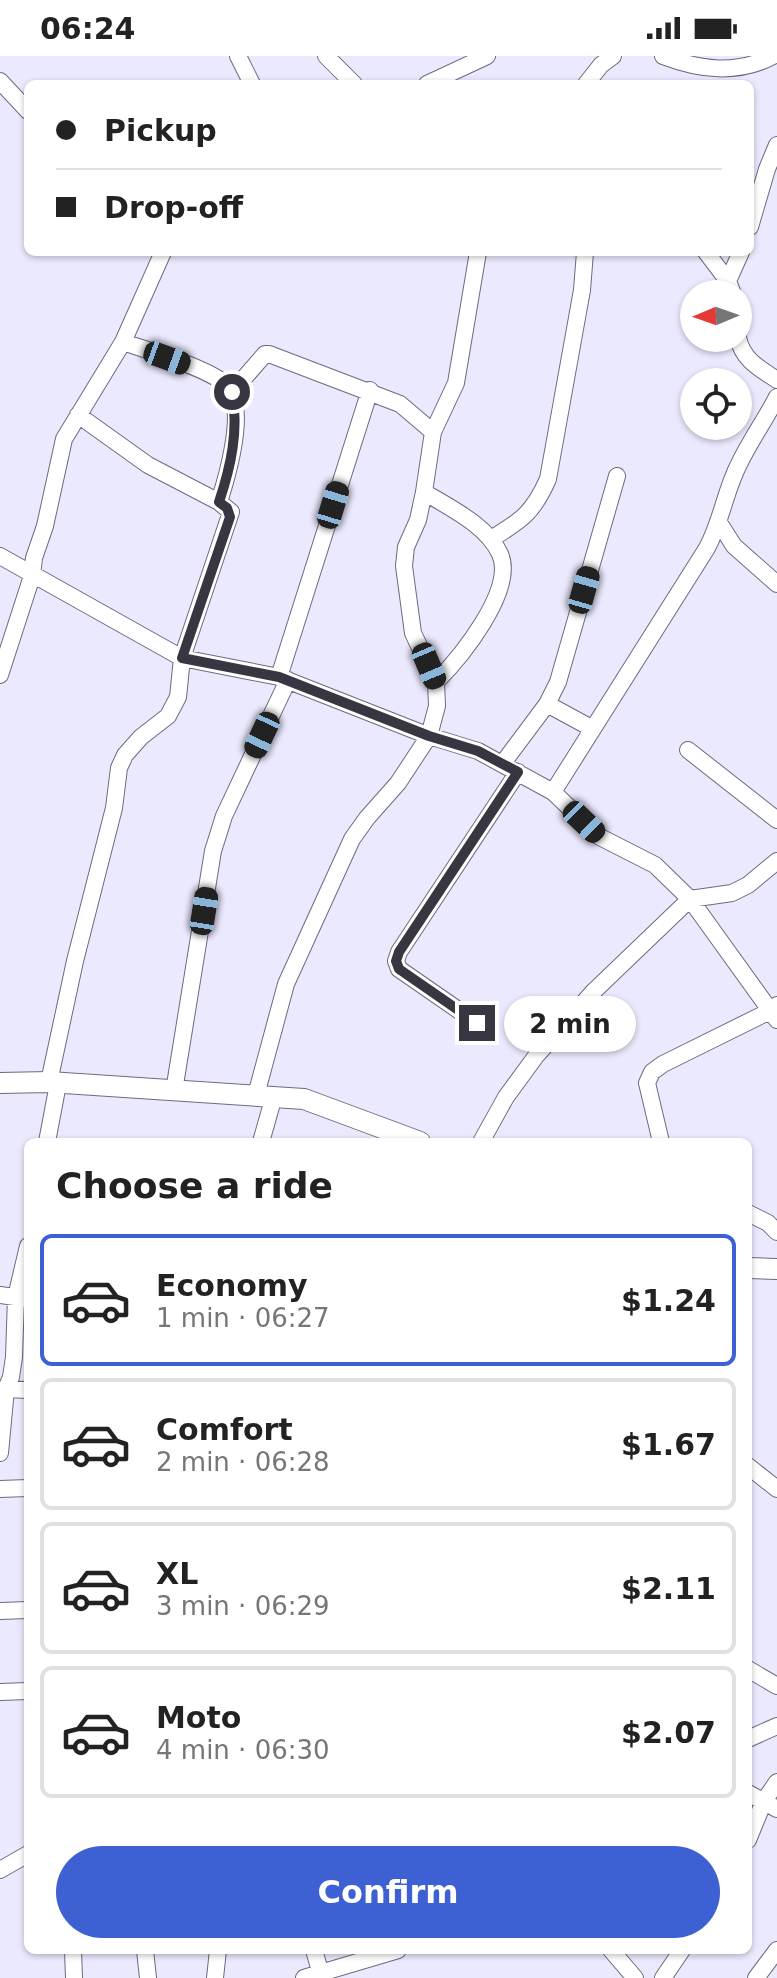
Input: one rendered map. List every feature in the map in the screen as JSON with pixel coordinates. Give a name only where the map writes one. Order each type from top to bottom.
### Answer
[{"type":"street","points":[[238,56],[250,80]]},
{"type":"street","points":[[326,56],[350,80]]},
{"type":"street","points":[[436,80],[487,56]]},
{"type":"street","points":[[589,80],[613,56]]},
{"type":"street","points":[[663,56],[707,69],[753,65],[773,56]]},
{"type":"street","points":[[0,81],[24,107]]},
{"type":"street","points":[[754,213],[777,145]]},
{"type":"street","points":[[0,675],[32,576],[64,439],[123,342],[161,256]]},
{"type":"street","points":[[261,1138],[265,1095],[286,984],[352,839],[398,783],[429,736],[437,706],[436,682],[413,633],[404,566],[406,547],[418,520],[433,432],[456,383],[477,256]]},
{"type":"street","points":[[491,539],[519,522],[538,503],[548,479],[582,290],[585,256]]},
{"type":"street","points":[[709,256],[725,280]]},
{"type":"street","points":[[733,280],[740,256]]},
{"type":"street","points":[[123,342],[217,378],[232,392]]},
{"type":"street","points":[[742,352],[777,380]]},
{"type":"street","points":[[219,502],[229,472],[234,440],[232,392],[265,354],[370,390],[400,404],[433,432]]},
{"type":"street","points":[[174,1091],[213,851],[224,816],[283,678],[370,390]]},
{"type":"street","points":[[553,792],[707,548],[720,524],[738,465],[776,402]]},
{"type":"street","points":[[47,1138],[75,961],[114,808],[119,768],[125,755],[141,737],[168,716],[178,697],[182,658],[230,517],[227,508],[219,502],[148,465],[78,415]]},
{"type":"street","points":[[503,763],[547,704],[565,663],[617,476]]},
{"type":"street","points":[[424,492],[467,518],[491,539],[501,555],[504,570],[502,584],[471,641],[436,682]]},
{"type":"street","points":[[720,524],[734,546],[777,584]]},
{"type":"street","points":[[707,548],[734,546]]},
{"type":"street","points":[[0,556],[182,658],[283,678],[429,736],[478,751],[553,792],[600,837],[655,865],[690,899],[775,1012],[652,1072],[647,1083],[660,1138]]},
{"type":"street","points":[[547,704],[593,729]]},
{"type":"street","points":[[688,750],[777,820]]},
{"type":"street","points":[[477,1023],[399,969],[396,961],[423,913],[518,772]]},
{"type":"street","points":[[483,1138],[506,1097],[536,1056],[593,992],[690,899],[732,893],[748,885],[777,861]]},
{"type":"street","points":[[0,1083],[54,1083],[304,1099],[409,1138]]},
{"type":"street","points":[[752,1215],[777,1232]]},
{"type":"street","points":[[0,1453],[15,1297],[24,1262]]},
{"type":"street","points":[[752,1268],[777,1269]]},
{"type":"street","points":[[752,1469],[777,1489]]},
{"type":"street","points":[[0,1489],[24,1488]]},
{"type":"street","points":[[0,1611],[24,1610]]},
{"type":"street","points":[[752,1671],[777,1686]]},
{"type":"street","points":[[0,1692],[24,1691]]},
{"type":"street","points":[[752,1737],[777,1726]]},
{"type":"street","points":[[752,1834],[771,1805],[777,1782]]},
{"type":"street","points":[[752,1795],[771,1805]]},
{"type":"street","points":[[0,1870],[24,1856]]},
{"type":"street","points":[[756,1978],[777,1950]]},
{"type":"street","points":[[73,1954],[74,1978]]},
{"type":"street","points":[[145,1954],[148,1978]]},
{"type":"street","points":[[215,1978],[218,1954]]},
{"type":"street","points":[[314,1954],[315,1976],[385,1954]]},
{"type":"street","points":[[614,1954],[635,1978]]},
{"type":"street","points":[[663,1978],[679,1954]]},
{"type":"route","points":[[232,392],[235,406],[233,449],[219,502],[231,512],[182,658],[279,677],[429,736],[478,751],[518,772],[423,913],[396,961],[399,969],[477,1023]]}]
